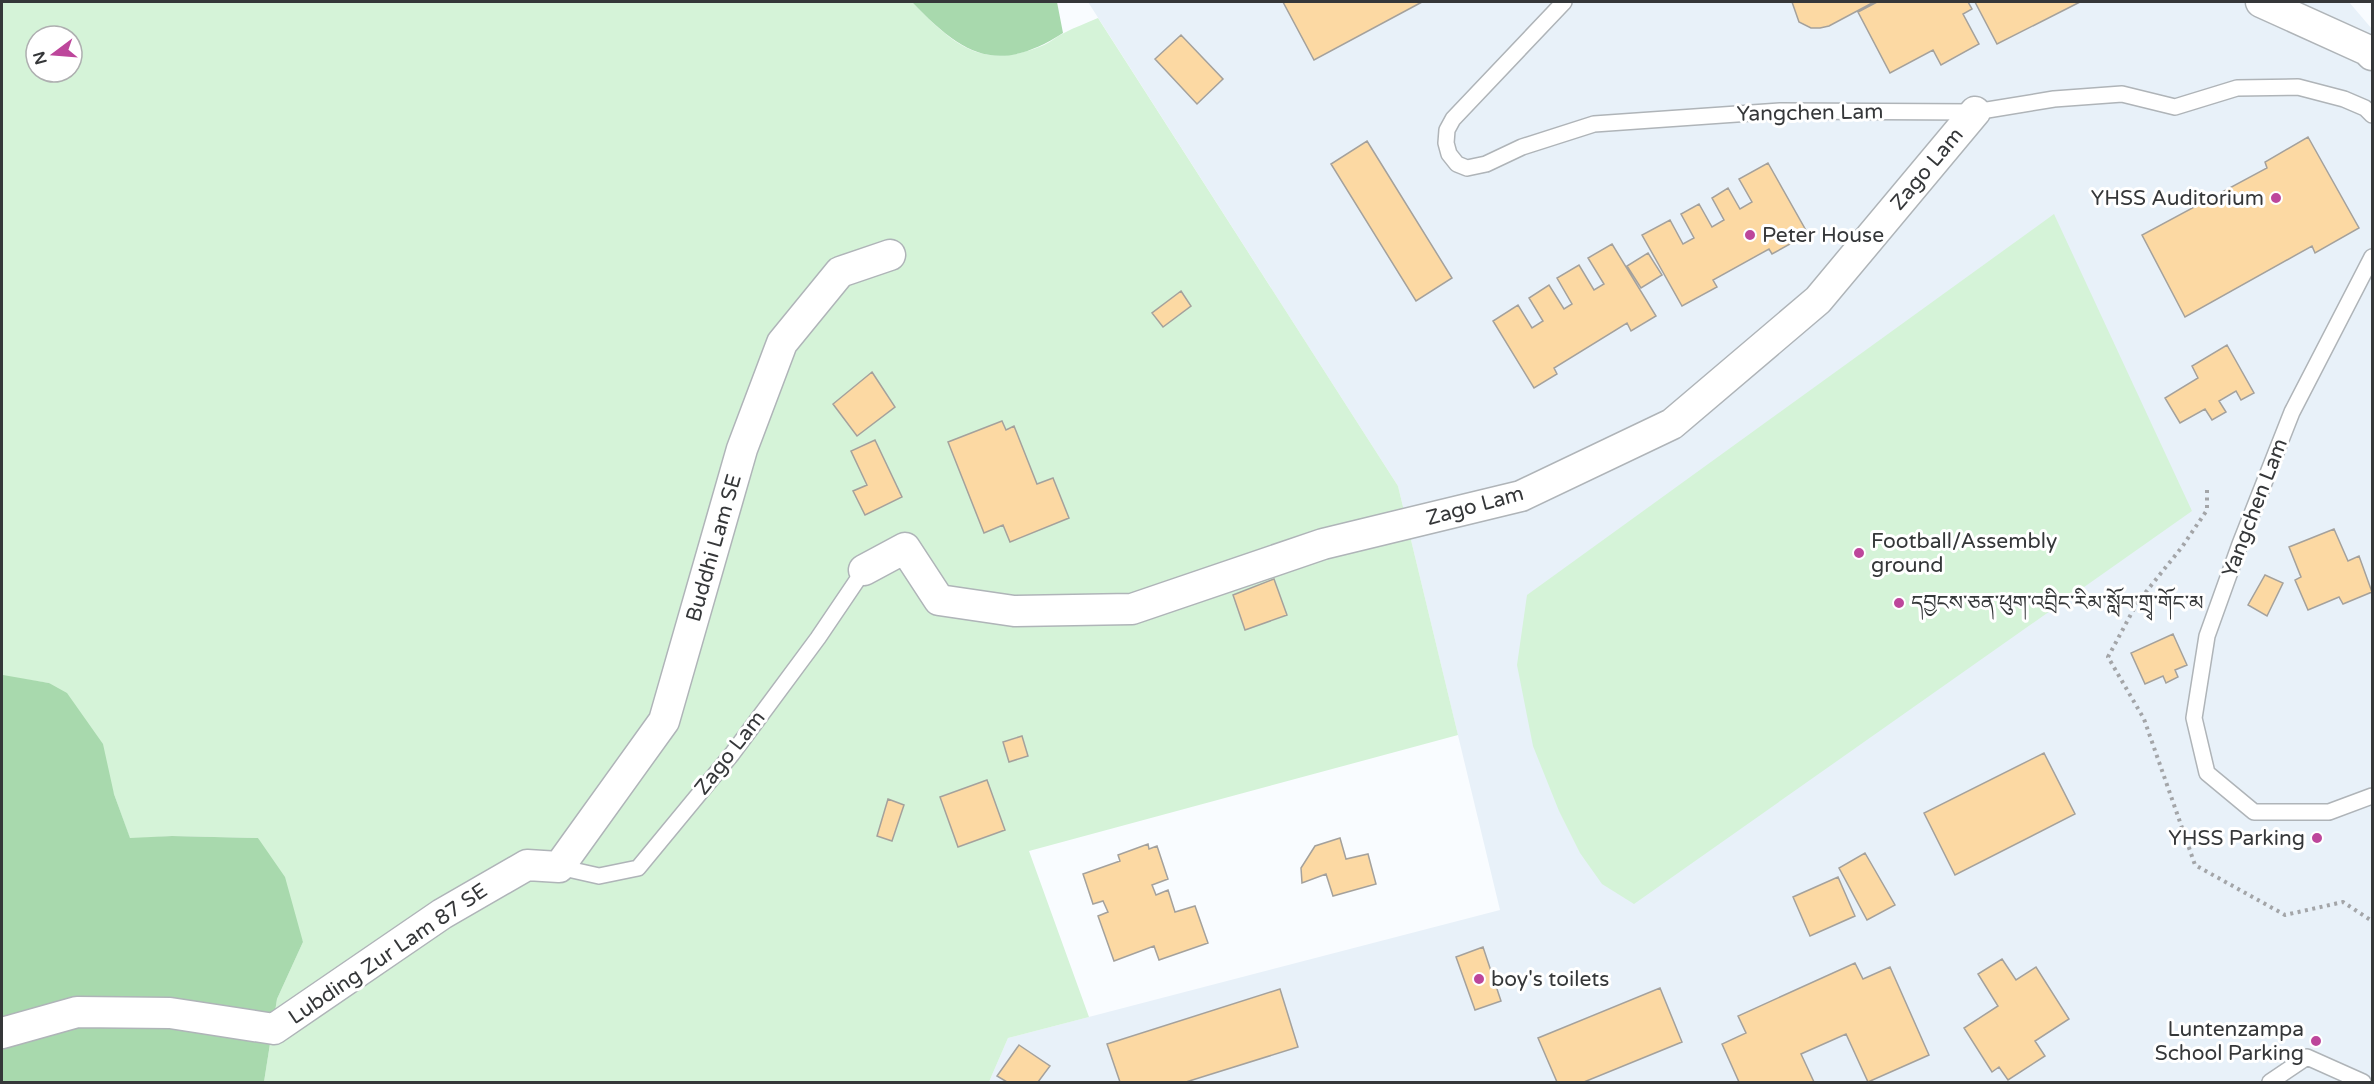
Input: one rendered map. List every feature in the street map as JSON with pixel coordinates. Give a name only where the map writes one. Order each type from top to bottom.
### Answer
[{"type":"street","points":[[2261,2],[2367,50],[2373,55]]},
{"type":"street","name":"Zago Lam","points":[[864,570],[905,548],[939,600],[1014,611],[1132,609],[1323,544],[1521,496],[1672,424],[1818,300],[1975,112]]},
{"type":"street","name":"Buddhi Lam SE","points":[[559,867],[664,721],[742,449],[782,343],[840,272],[890,255]]},
{"type":"street","name":"Lubding Zur Lam 87 SE","points":[[2,1032],[77,1012],[170,1013],[274,1029],[442,914],[526,865],[559,867]]},
{"type":"lane","name":"Yangchen Lam","points":[[1564,2],[1453,119],[1447,130],[1446,143],[1449,154],[1457,164],[1467,168],[1486,164],[1522,147],[1594,124],[1780,111],[1975,112],[2054,99],[2122,94],[2175,107],[2236,88],[2298,87],[2344,99],[2365,108],[2373,115]]},
{"type":"lane","name":"Yangchen Lam","points":[[2373,257],[2292,412],[2240,544],[2207,636],[2194,718],[2207,774],[2254,812],[2329,812],[2373,796]]},
{"type":"lane","name":"Zago Lam","points":[[559,867],[598,876],[638,868],[732,754],[818,638],[864,570]]},
{"type":"lane","points":[[2270,1083],[2307,1056],[2363,1083]]},
{"type":"shaded area","name":"དབྱངས་ཅན་ཕུག་འབྲིང་རིམ་སློབ་གྲྭ་གོང་མ","points":[[1088,2],[2349,2],[2372,29],[2372,1082],[989,1082],[1008,1038],[1500,910],[1398,486]]},
{"type":"green space","points":[[2,2],[912,2],[956,42],[971,50],[986,54],[1003,55],[1044,45],[1098,18],[1398,486],[1458,735],[1029,851],[1089,1017],[1008,1038],[989,1082],[264,1082],[277,999],[303,942],[258,838],[172,836],[130,839],[114,794],[49,683],[2,676]]},
{"type":"green space","points":[[912,2],[1057,2],[1063,33],[1018,54],[999,56],[981,53],[947,35]]},
{"type":"green space","name":"Football/Assembly ground","points":[[2054,214],[2192,511],[1634,904],[1602,884],[1580,853],[1559,811],[1533,746],[1517,665],[1527,595]]},
{"type":"green space","points":[[3,675],[49,683],[67,693],[103,744],[114,794],[130,838],[172,836],[258,838],[285,877],[303,942],[277,999],[264,1082],[2,1082]]},
{"type":"building","points":[[1283,2],[1422,2],[1314,60]]},
{"type":"building","points":[[1792,2],[1874,2],[1829,26],[1811,28],[1799,22]]},
{"type":"building","points":[[1877,2],[1968,2],[1972,9],[1963,14],[1979,44],[1941,65],[1933,50],[1890,73],[1858,12]]},
{"type":"building","points":[[1975,2],[2080,2],[1997,44]]},
{"type":"building","points":[[1181,35],[1223,79],[1197,104],[1155,59]]},
{"type":"building","name":"YHSS Auditorium","points":[[2308,137],[2359,228],[2315,253],[2312,246],[2185,317],[2142,235],[2267,168],[2265,162]]},
{"type":"building","points":[[1367,141],[1452,278],[1416,301],[1331,164]]},
{"type":"building","name":"Peter House","points":[[1768,163],[1808,234],[1772,254],[1769,249],[1713,280],[1717,287],[1682,306],[1642,235],[1670,220],[1683,244],[1694,238],[1681,214],[1699,204],[1712,227],[1724,220],[1712,198],[1728,188],[1740,209],[1752,202],[1739,179]]},
{"type":"building","points":[[1612,244],[1656,316],[1631,331],[1627,323],[1554,368],[1557,374],[1534,388],[1493,321],[1518,305],[1532,328],[1543,321],[1529,298],[1549,285],[1564,309],[1572,304],[1557,278],[1579,265],[1594,290],[1604,284],[1588,258]]},
{"type":"building","points":[[1648,253],[1662,275],[1641,288],[1627,266]]},
{"type":"building","points":[[1181,291],[1191,306],[1163,327],[1152,313]]},
{"type":"building","points":[[2227,345],[2254,393],[2241,400],[2236,391],[2219,401],[2226,412],[2212,420],[2205,409],[2180,423],[2165,398],[2198,378],[2192,366]]},
{"type":"building","points":[[872,372],[895,407],[857,436],[833,404]]},
{"type":"building","points":[[1002,421],[1006,430],[1014,426],[1037,484],[1053,478],[1069,518],[1010,542],[1003,525],[984,533],[948,442]]},
{"type":"building","points":[[875,440],[902,497],[865,515],[853,491],[867,485],[851,451]]},
{"type":"building","points":[[2334,529],[2348,561],[2359,556],[2372,592],[2343,604],[2339,597],[2308,610],[2295,580],[2301,577],[2289,547]]},
{"type":"building","points":[[2265,575],[2283,583],[2267,616],[2248,605]]},
{"type":"building","points":[[1274,579],[1287,615],[1245,630],[1233,595]]},
{"type":"building","points":[[2173,634],[2187,665],[2175,670],[2178,677],[2166,683],[2163,676],[2145,684],[2131,653]]},
{"type":"building","points":[[1022,736],[1028,756],[1009,762],[1003,742]]},
{"type":"building","points":[[2044,753],[2075,814],[1955,875],[1924,813]]},
{"type":"building","points":[[987,780],[1005,830],[958,847],[940,797]]},
{"type":"building","points":[[888,799],[904,805],[892,841],[877,836]]},
{"type":"building","points":[[1340,838],[1346,859],[1368,854],[1376,884],[1333,896],[1326,874],[1302,883],[1301,868],[1315,846]]},
{"type":"building","points":[[1148,844],[1149,849],[1157,846],[1168,879],[1152,885],[1156,895],[1168,890],[1175,912],[1195,906],[1208,943],[1159,960],[1154,946],[1114,961],[1098,916],[1108,912],[1103,901],[1093,904],[1083,874],[1120,861],[1118,855]]},
{"type":"building","points":[[1865,853],[1895,905],[1867,920],[1839,868]]},
{"type":"building","points":[[1838,877],[1855,916],[1810,936],[1793,897]]},
{"type":"building","name":"boy's toilets","points":[[1483,947],[1501,1001],[1475,1010],[1456,957]]},
{"type":"building","points":[[2002,959],[2016,980],[2036,967],[2069,1019],[2035,1041],[2045,1056],[2008,1080],[1999,1067],[1992,1072],[1964,1028],[1998,1006],[1978,974]]},
{"type":"building","points":[[1855,963],[1863,979],[1890,967],[1929,1055],[1868,1082],[1846,1034],[1801,1054],[1814,1082],[1739,1082],[1722,1044],[1746,1033],[1738,1016]]},
{"type":"building","points":[[1660,988],[1682,1042],[1584,1082],[1557,1082],[1538,1038]]},
{"type":"building","points":[[1280,989],[1298,1047],[1186,1082],[1120,1082],[1107,1044]]},
{"type":"building","points":[[1019,1045],[1050,1066],[1038,1082],[1007,1082],[997,1076]]},
{"type":"place","name":"YHSS Auditorium","points":[[2276,198]]},
{"type":"place","name":"Peter House","points":[[1750,235]]},
{"type":"place","name":"Football/Assembly ground","points":[[1859,553]]},
{"type":"place","name":"དབྱངས་ཅན་ཕུག་འབྲིང་རིམ་སློབ་གྲྭ་གོང་མ","points":[[1899,603]]},
{"type":"place","name":"YHSS Parking","points":[[2317,838]]},
{"type":"place","name":"boy's toilets","points":[[1479,979]]},
{"type":"place","name":"Luntenzampa School Parking","points":[[2316,1041]]}]
